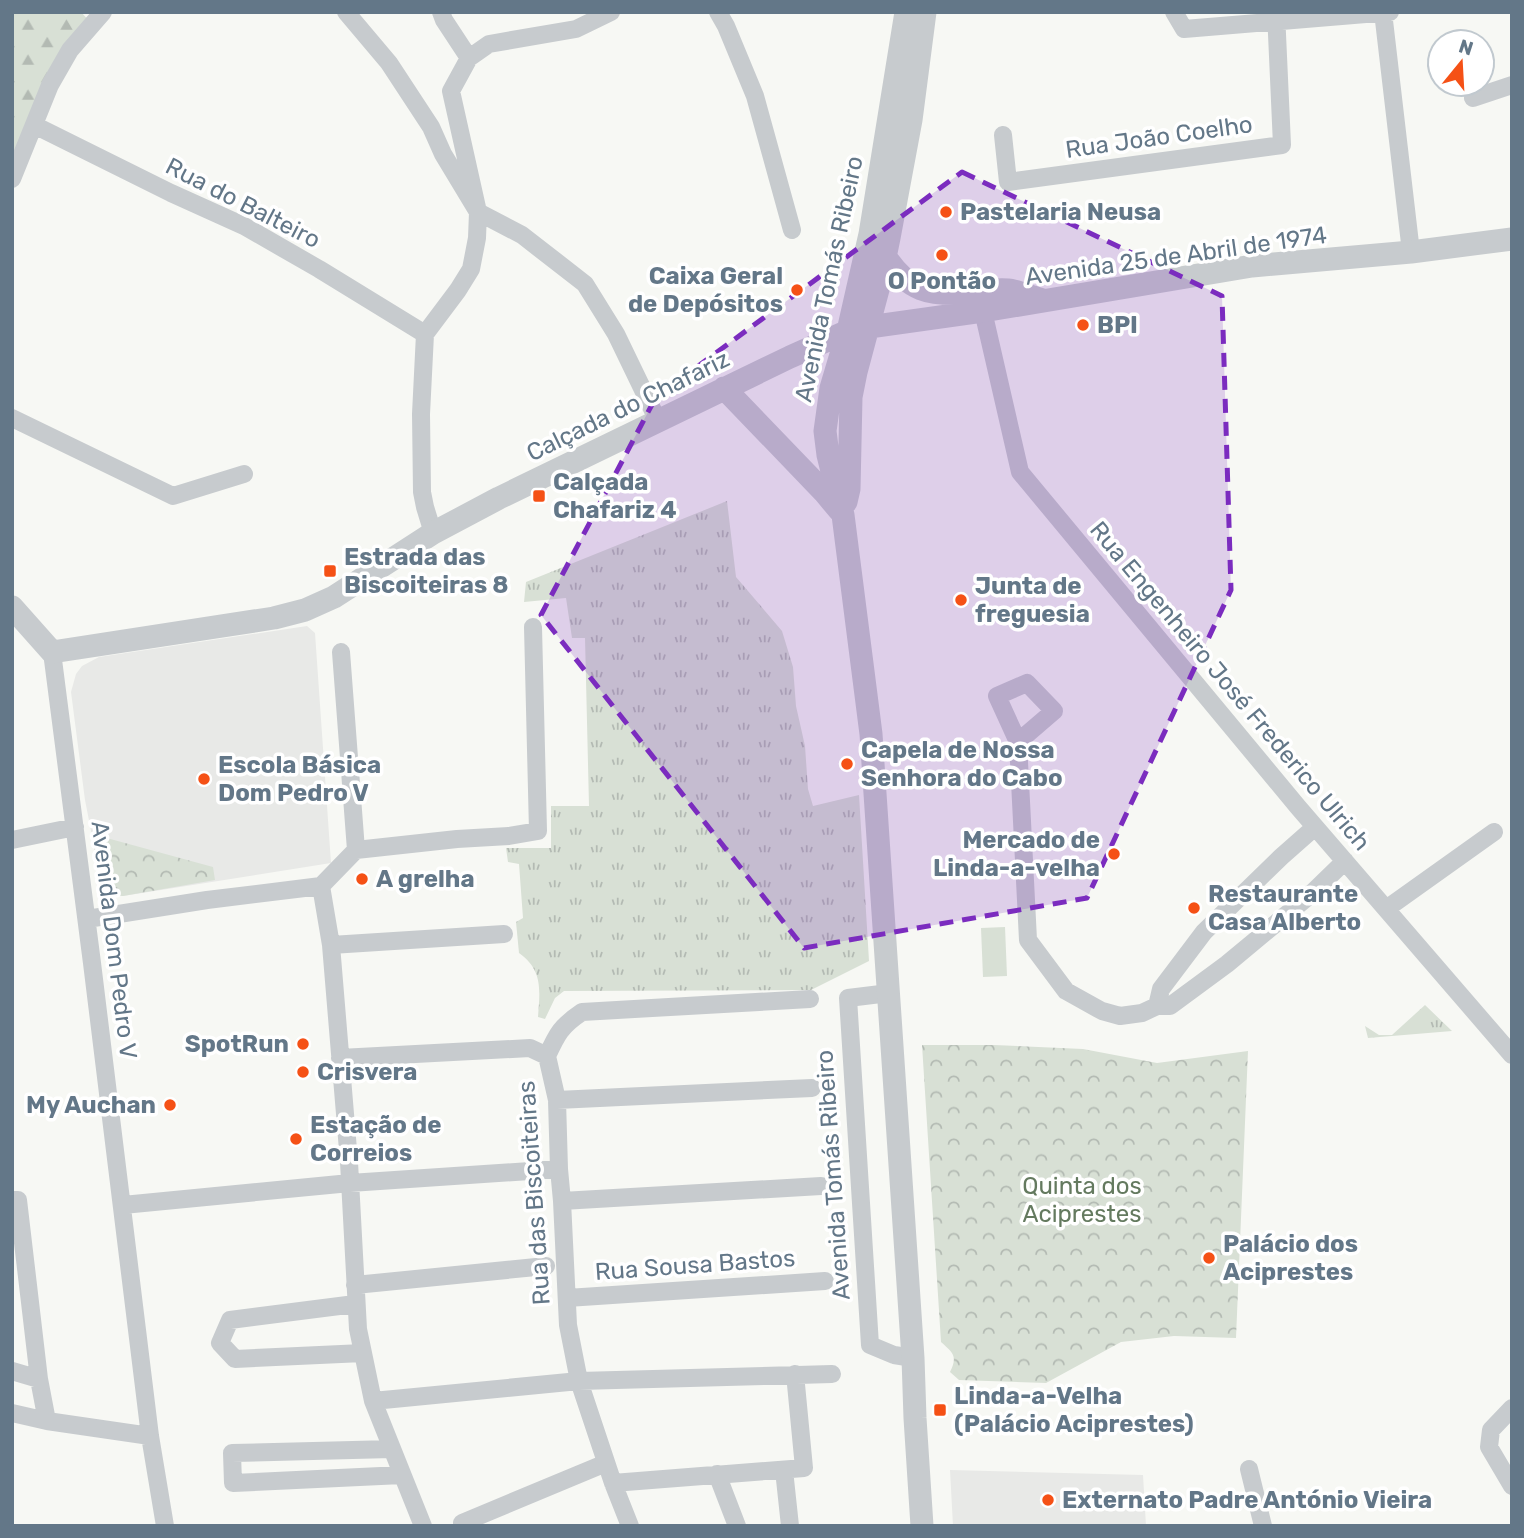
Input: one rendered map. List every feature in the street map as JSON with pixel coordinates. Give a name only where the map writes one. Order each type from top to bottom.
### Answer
[{"type":"street","points":[[12,178],[50,85],[70,50],[103,12]]},
{"type":"street","points":[[345,12],[389,64],[431,127],[478,212],[522,234],[585,284],[616,334],[658,421]]},
{"type":"street","points":[[441,12],[469,58]]},
{"type":"street","points":[[433,533],[422,492],[421,414],[425,334],[471,269],[477,238],[478,212],[452,91],[469,58],[489,44],[576,29],[611,12]]},
{"type":"street","points":[[718,12],[755,96],[792,230]]},
{"type":"street","name":"Avenida Tomás Ribeiro","points":[[906,12],[870,234],[858,329],[856,372],[851,397],[849,489],[843,516],[871,734],[914,1358],[922,1526]]},
{"type":"street","name":"Avenida Tomás Ribeiro","points":[[858,329],[886,256],[911,120],[925,12]]},
{"type":"street","points":[[1174,12],[1184,29],[1277,17],[1390,12]]},
{"type":"street","points":[[1383,13],[1411,252]]},
{"type":"street","name":"Rua João Coelho","points":[[1003,135],[1008,182],[1282,145],[1277,17]]},
{"type":"street","name":"Rua do Balteiro","points":[[34,125],[171,194],[244,226],[425,334]]},
{"type":"street","name":"Avenida 25 de Abril de 1974","points":[[858,329],[1252,267],[1411,252],[1512,239]]},
{"type":"street","points":[[886,256],[895,271],[911,285],[929,292],[951,294],[1011,290],[1046,301]]},
{"type":"street","name":"Rua Engenheiro José Frederico Ulrich","points":[[983,311],[1020,472],[1315,827],[1512,1055]]},
{"type":"street","name":"Calçada do Chafariz","points":[[52,652],[274,618],[306,610],[334,597],[433,533],[512,492],[724,388],[858,329]]},
{"type":"street","points":[[724,388],[824,492],[843,516]]},
{"type":"street","points":[[12,418],[173,496],[244,474]]},
{"type":"street","points":[[12,607],[52,652]]},
{"type":"street","points":[[87,919],[321,886],[356,849],[509,836],[538,831],[533,627]]},
{"type":"street","name":"Avenida Dom Pedro V","points":[[52,652],[150,1436],[165,1526]]},
{"type":"street","points":[[341,652],[356,849]]},
{"type":"street","points":[[1018,741],[1028,940],[1066,991],[1102,1011],[1120,1016],[1142,1013],[1157,1006],[1170,1006],[1227,964],[1310,895],[1345,861]]},
{"type":"street","points":[[12,840],[75,827]]},
{"type":"street","points":[[1157,1006],[1161,989],[1204,932],[1315,827]]},
{"type":"street","points":[[1385,909],[1494,832]]},
{"type":"street","points":[[321,886],[331,945],[350,1183],[358,1329],[373,1401],[424,1526]]},
{"type":"street","points":[[331,945],[504,934]]},
{"type":"street","name":"Avenida Tomás Ribeiro","points":[[889,993],[848,998],[870,1345],[894,1355],[914,1358]]},
{"type":"street","points":[[547,1056],[555,1037],[566,1023],[582,1012],[810,999]]},
{"type":"street","name":"Rua das Biscoiteiras","points":[[340,1058],[530,1048],[547,1056],[557,1100],[568,1325],[579,1381],[630,1526]]},
{"type":"street","points":[[557,1100],[812,1088]]},
{"type":"street","points":[[123,1205],[350,1183],[559,1170]]},
{"type":"street","points":[[562,1201],[821,1186]]},
{"type":"street","points":[[12,1200],[18,1200],[39,1379],[47,1421]]},
{"type":"street","points":[[355,1285],[546,1266]]},
{"type":"street","name":"Rua Sousa Bastos","points":[[567,1298],[825,1282]]},
{"type":"street","points":[[355,1304],[230,1320],[220,1343],[235,1359],[363,1353]]},
{"type":"street","points":[[12,1371],[39,1379]]},
{"type":"street","points":[[613,1483],[804,1468],[794,1374]]},
{"type":"street","points":[[373,1401],[579,1381],[832,1374]]},
{"type":"street","points":[[1512,1408],[1491,1430],[1489,1447],[1512,1486]]},
{"type":"street","points":[[12,1413],[47,1421],[150,1436]]},
{"type":"street","points":[[392,1449],[232,1453],[233,1483],[402,1475]]},
{"type":"street","points":[[462,1523],[607,1463]]},
{"type":"street","points":[[1249,1469],[1263,1526]]},
{"type":"street","points":[[784,1470],[790,1526]]},
{"type":"street","points":[[717,1474],[737,1526]]},
{"type":"highlighted area","points":[[962,172],[1222,296],[1231,590],[1087,898],[804,948],[541,615],[656,397]]},
{"type":"shaded area","name":"Escola Básica Dom Pedro V","points":[[307,626],[315,633],[331,863],[123,896],[106,895],[98,875],[85,800],[71,692],[76,674],[82,666],[99,657]]},
{"type":"shaded area","name":"Externato Padre António Vieira","points":[[950,1470],[1143,1475],[1146,1526],[953,1526]]},
{"type":"green space","points":[[12,12],[81,12],[92,24],[70,50],[12,179]]},
{"type":"green space","points":[[727,501],[736,577],[782,631],[793,667],[796,706],[805,746],[808,789],[813,806],[859,795],[869,961],[811,990],[564,991],[555,998],[545,1019],[538,1017],[539,989],[536,974],[519,953],[516,922],[523,918],[519,864],[508,862],[506,848],[551,848],[551,806],[589,806],[585,638],[572,638],[566,598],[524,602],[526,582]]},
{"type":"green space","points":[[92,834],[213,867],[215,880],[123,896],[106,895],[101,887]]},
{"type":"green space","points":[[1005,927],[1007,976],[983,977],[981,928]]},
{"type":"green space","points":[[1425,1005],[1452,1031],[1368,1038],[1365,1026],[1379,1035],[1392,1035]]},
{"type":"green space","name":"Quinta dos Aciprestes","points":[[922,1045],[1083,1049],[1157,1063],[1248,1051],[1236,1338],[1174,1336],[1121,1342],[1046,1383],[959,1380],[950,1372],[954,1362],[953,1355],[941,1342]]},
{"type":"place","name":"Pastelaria Neusa","points":[[946,212]]},
{"type":"place","name":"O Pontão","points":[[942,255]]},
{"type":"place","name":"Caixa Geral de Depósitos","points":[[797,290]]},
{"type":"place","name":"BPI","points":[[1083,325]]},
{"type":"place","name":"Calçada Chafariz 4","points":[[539,496]]},
{"type":"place","name":"Estrada das Biscoiteiras 8","points":[[330,571]]},
{"type":"place","name":"Junta de freguesia","points":[[961,600]]},
{"type":"place","name":"Capela de Nossa Senhora do Cabo","points":[[847,764]]},
{"type":"place","name":"Escola Básica Dom Pedro V","points":[[204,779]]},
{"type":"place","name":"Mercado de Linda-a-velha","points":[[1114,854]]},
{"type":"place","name":"A grelha","points":[[362,879]]},
{"type":"place","name":"Restaurante Casa Alberto","points":[[1194,908]]},
{"type":"place","name":"SpotRun","points":[[303,1044]]},
{"type":"place","name":"Crisvera","points":[[303,1072]]},
{"type":"place","name":"My Auchan","points":[[170,1105]]},
{"type":"place","name":"Estação de Correios","points":[[296,1139]]},
{"type":"place","name":"Palácio dos Aciprestes","points":[[1209,1258]]},
{"type":"place","name":"Linda-a-Velha (Palácio Aciprestes)","points":[[940,1410]]},
{"type":"place","name":"Externato Padre António Vieira","points":[[1048,1500]]}]
